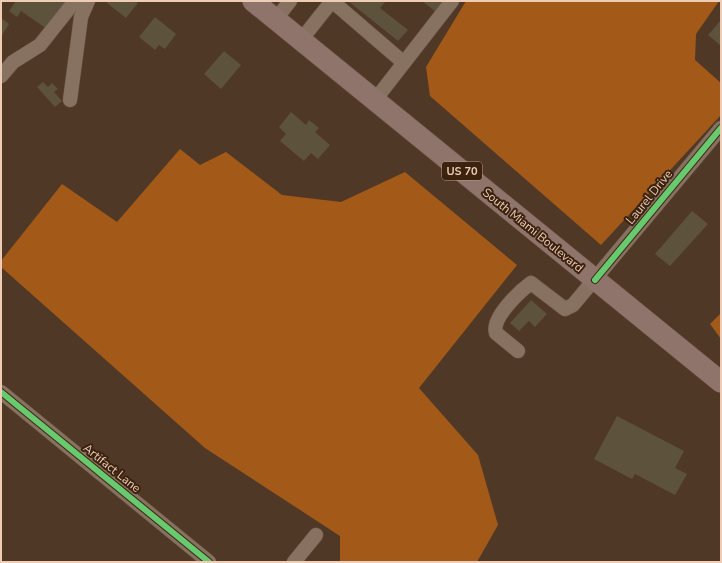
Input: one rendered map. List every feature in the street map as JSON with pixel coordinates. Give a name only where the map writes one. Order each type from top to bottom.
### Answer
[{"type":"highway","name":"South Miami Boulevard","points":[[253,1],[721,382]]},
{"type":"street","points":[[1,76],[13,62],[40,45],[75,1]]},
{"type":"street","points":[[70,100],[79,24],[88,1]]},
{"type":"street","points":[[276,20],[290,1]]},
{"type":"street","points":[[301,40],[332,1],[404,63]]},
{"type":"street","points":[[375,100],[452,1]]},
{"type":"street","name":"Laurel Drive","points":[[518,351],[496,332],[495,328],[497,320],[520,292],[531,283],[565,309],[573,305],[721,128]]},
{"type":"street","name":"Artifact Lane","points":[[1,392],[210,562]]},
{"type":"street","points":[[294,562],[316,535]]},
{"type":"shaded area","points":[[466,1],[719,1],[696,34],[695,60],[721,83],[721,115],[601,245],[430,96],[426,67]]},
{"type":"shaded area","points":[[180,149],[200,165],[226,152],[282,195],[341,202],[405,172],[517,265],[419,388],[478,455],[498,525],[477,562],[340,562],[340,536],[205,448],[1,267],[1,261],[62,184],[117,222]]},
{"type":"shaded area","points":[[721,313],[721,339],[710,324]]},
{"type":"building","points":[[16,1],[68,1],[47,29],[21,11],[17,17],[9,11]]},
{"type":"building","points":[[109,1],[135,1],[138,3],[126,18],[107,3]]},
{"type":"building","points":[[348,1],[386,1],[380,8],[408,30],[398,41]]},
{"type":"building","points":[[422,1],[441,1],[447,6],[440,15]]},
{"type":"building","points":[[155,17],[176,34],[165,49],[159,45],[155,50],[139,37]]},
{"type":"building","points":[[1,18],[9,24],[1,37]]},
{"type":"building","points":[[721,20],[721,46],[708,35]]},
{"type":"building","points":[[224,51],[241,65],[221,89],[204,74]]},
{"type":"building","points":[[43,82],[48,87],[52,83],[58,89],[54,92],[62,101],[55,107],[37,87]]},
{"type":"building","points":[[291,112],[306,125],[309,120],[319,128],[315,132],[330,145],[318,159],[311,153],[304,161],[280,141],[286,134],[279,127]]},
{"type":"building","points":[[692,211],[708,224],[670,266],[655,254]]},
{"type":"building","points":[[531,300],[547,314],[535,327],[529,321],[519,331],[510,323]]},
{"type":"building","points":[[617,416],[684,451],[675,468],[687,474],[675,495],[635,474],[632,479],[594,459]]},
{"type":"cycle path","points":[[595,280],[721,128]]},
{"type":"cycle path","points":[[1,392],[209,562]]}]
